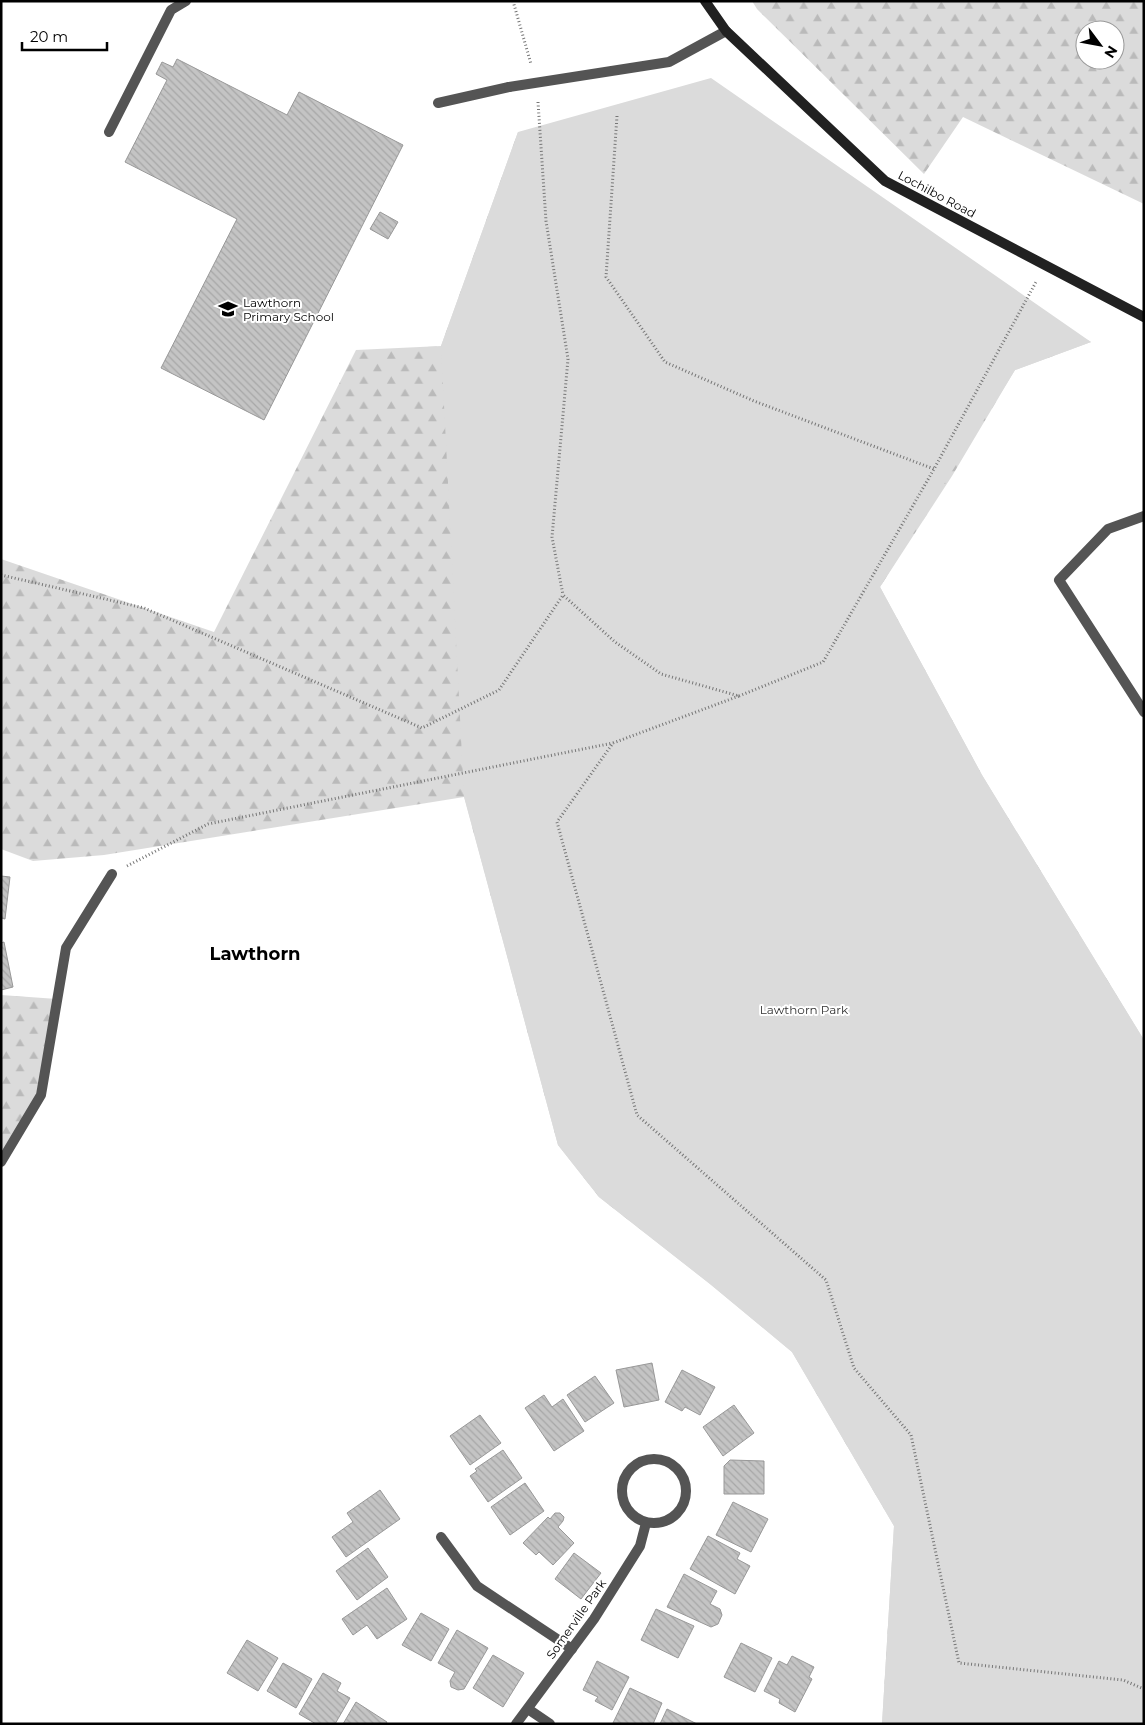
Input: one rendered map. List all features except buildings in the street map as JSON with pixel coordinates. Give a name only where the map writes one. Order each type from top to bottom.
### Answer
[{"type":"street","points":[[110,132],[171,10],[186,1]]},
{"type":"street","name":"Lochilbo Road","points":[[705,1],[726,32],[885,181],[1144,317]]},
{"type":"street","points":[[438,104],[472,94],[509,87],[669,62],[726,32]]},
{"type":"street","points":[[1144,516],[1108,528],[1059,580],[1144,712]]},
{"type":"street","points":[[1,1162],[41,1095],[66,948],[112,874]]},
{"type":"street","points":[[655,1458],[666,1460],[682,1474],[686,1484],[683,1506],[677,1514],[667,1520],[657,1524],[646,1523],[628,1511],[623,1502],[621,1492],[623,1481],[635,1464],[655,1458]]},
{"type":"street","name":"Somerville Park","points":[[516,1724],[594,1619],[640,1546],[646,1523]]},
{"type":"street","points":[[441,1537],[477,1586],[572,1649]]},
{"type":"street","points":[[528,1709],[550,1724]]},
{"type":"path","points":[[513,1],[537,82],[546,221],[568,359],[552,537],[563,595],[615,642],[661,674],[738,696]]},
{"type":"path","points":[[617,116],[606,277],[665,362],[754,401],[934,470]]},
{"type":"path","points":[[112,874],[208,824],[613,743],[823,662],[934,470],[1045,265]]},
{"type":"path","points":[[1,575],[144,608],[422,728],[499,690],[563,595]]},
{"type":"path","points":[[613,743],[557,822],[637,1115],[826,1280],[854,1368],[911,1435],[959,1663],[1123,1680],[1144,1689]]},
{"type":"green space","points":[[752,1],[1144,1],[1144,204],[963,117],[924,174],[757,9]]},
{"type":"green space","name":"Lawthorn Park","points":[[711,78],[1091,342],[1015,370],[880,587],[982,775],[1144,1040],[1144,1724],[882,1724],[894,1526],[792,1352],[710,1284],[599,1197],[558,1145],[464,796],[441,346],[518,132]]},
{"type":"green space","name":"Lawthorn Park","points":[[518,132],[910,237],[1091,342],[1015,370],[952,476],[880,587],[982,775],[1144,1040],[1144,1724],[882,1724],[894,1526],[792,1352],[710,1284],[599,1197],[558,1145],[464,797],[104,855],[33,861],[1,849],[1,559],[214,632],[356,350],[441,346]]},
{"type":"green space","points":[[1,995],[57,999],[41,1095],[1,1162]]},
{"type":"place","name":"Lawthorn Primary School","points":[[228,309]]},
{"type":"district","name":"Lawthorn","points":[[255,954]]}]
